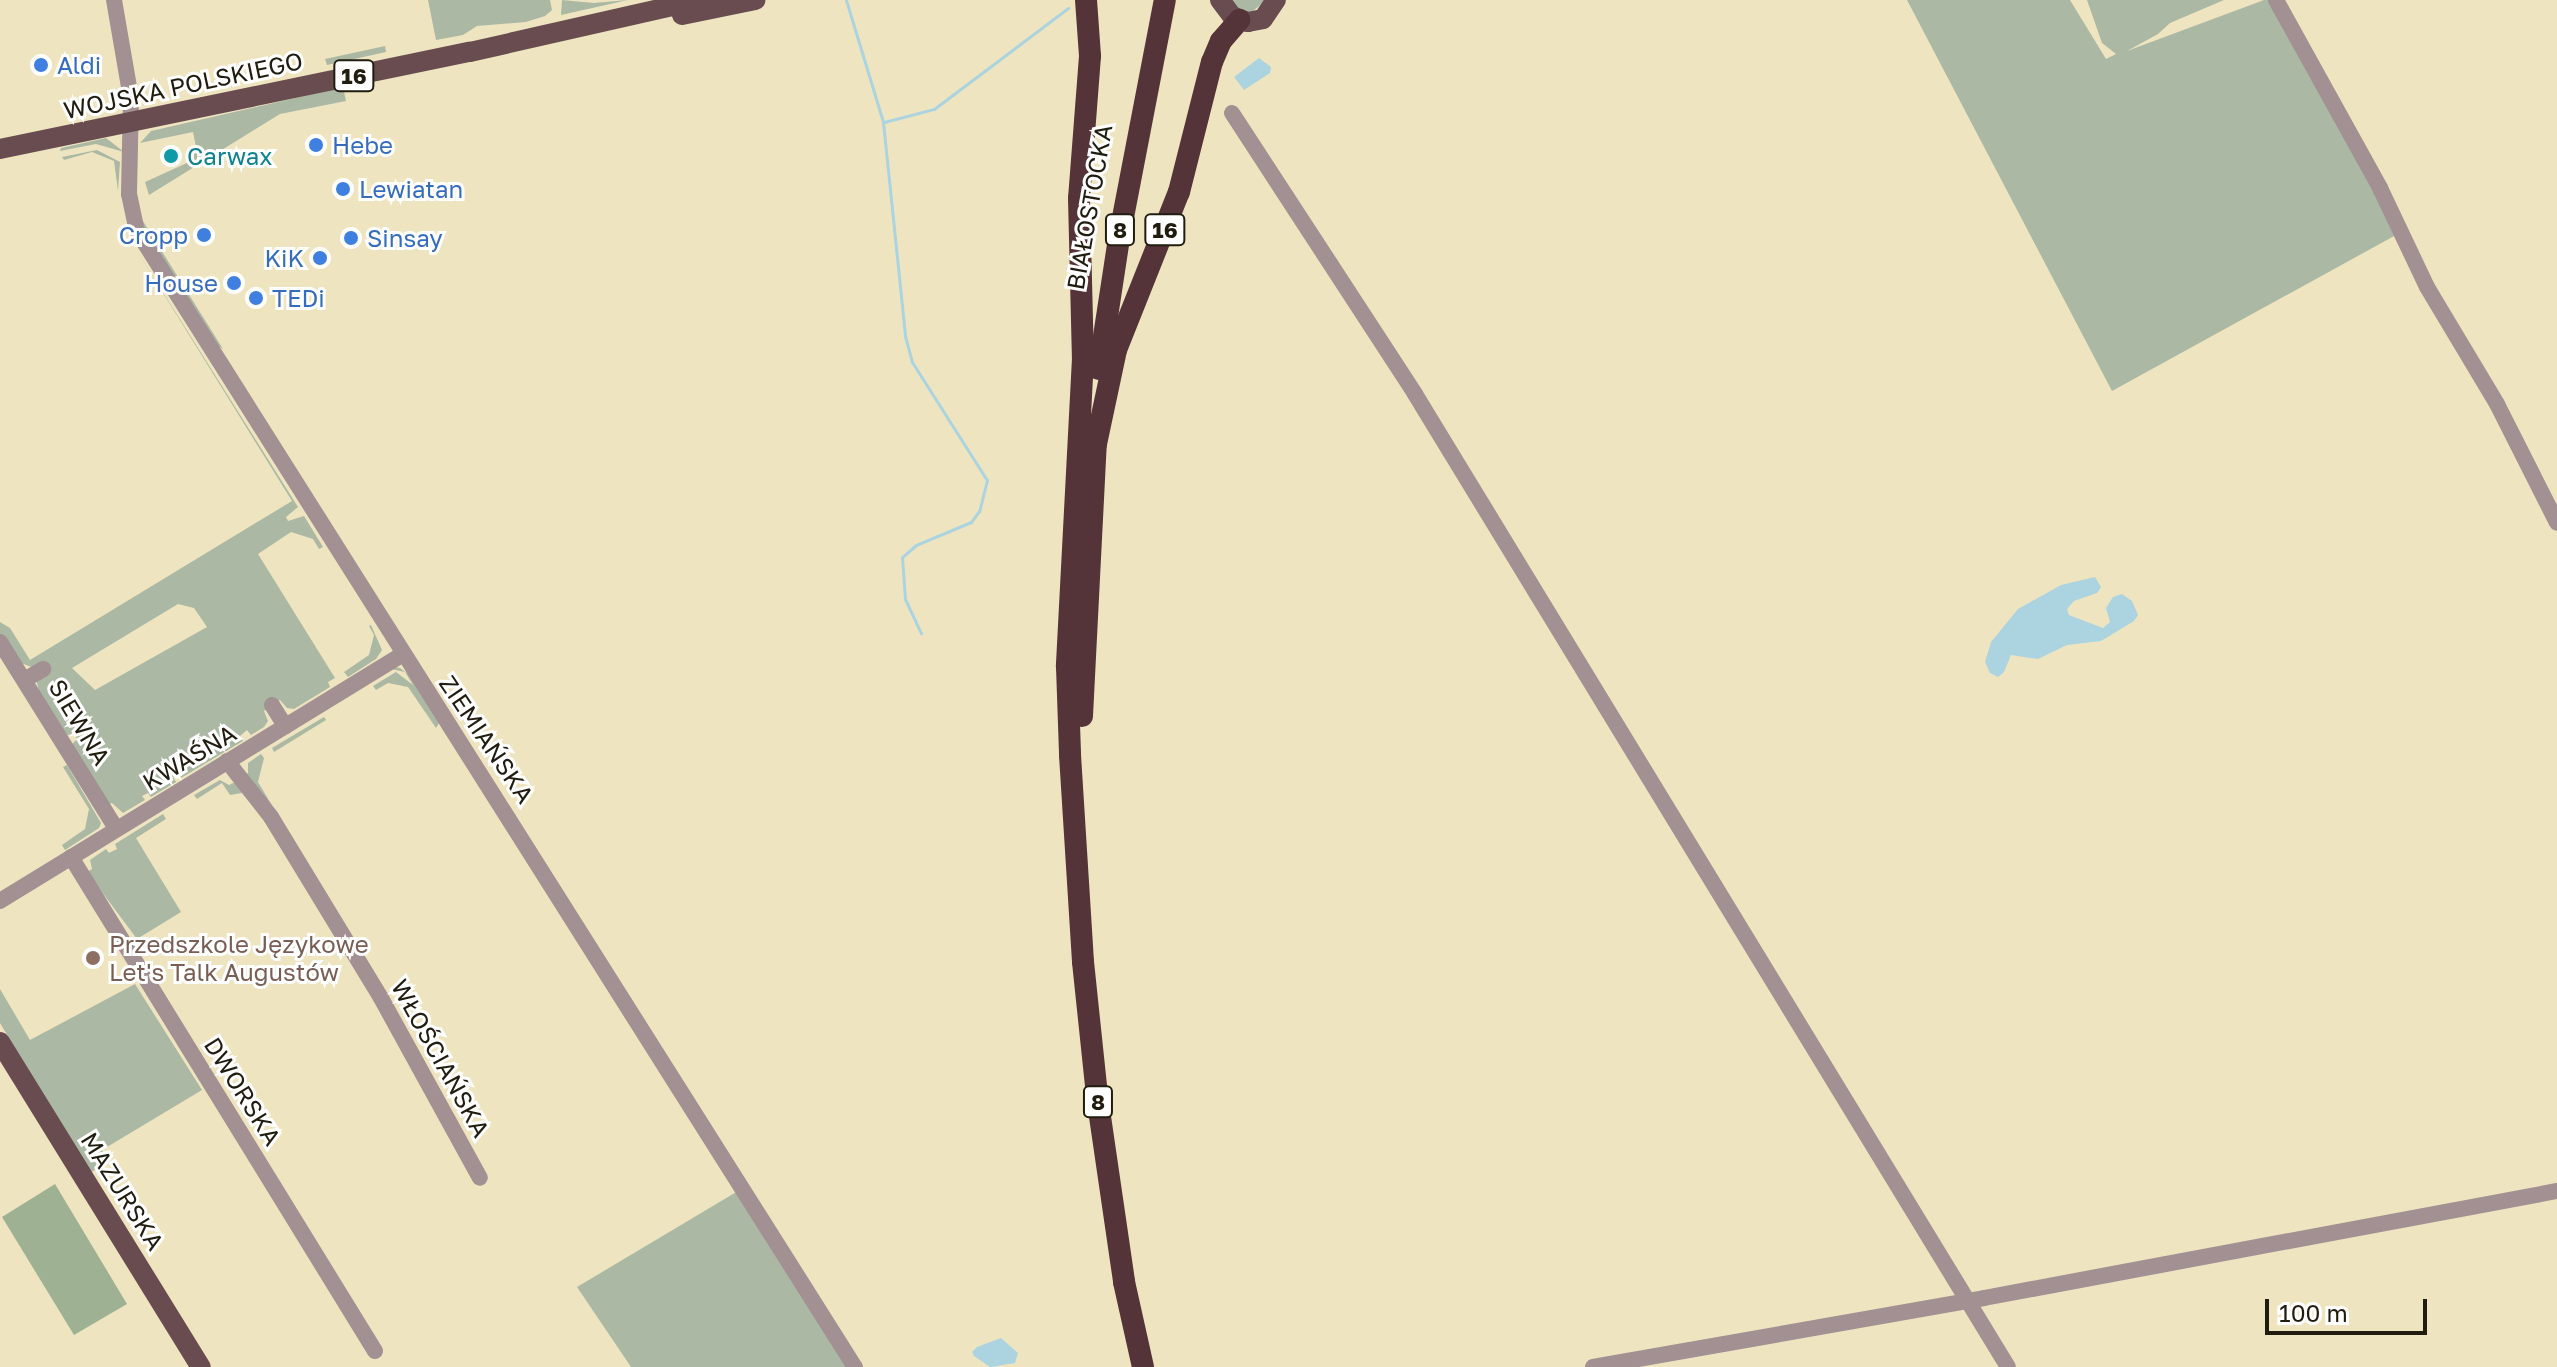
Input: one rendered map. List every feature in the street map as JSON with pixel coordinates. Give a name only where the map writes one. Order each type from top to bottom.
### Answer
[{"type":"highway","points":[[1082,423],[1079,228],[1089,88],[1086,0]]},
{"type":"highway","name":"BIAŁOSTOCKA","points":[[1082,423],[1107,242],[1158,8]]},
{"type":"highway","name":"BIAŁOSTOCKA","points":[[1096,444],[1100,360],[1158,8]]},
{"type":"highway","name":"16","points":[[1096,444],[1116,350],[1179,192],[1212,62],[1221,41],[1239,20]]},
{"type":"highway","name":"8","points":[[1082,423],[1067,667],[1083,962],[1097,1096],[1124,1282],[1143,1367]]},
{"type":"highway","name":"8","points":[[1077,833],[1096,444]]},
{"type":"main road","name":"WOJSKA POLSKIEGO","points":[[0,149],[708,3],[755,0]]},
{"type":"main road","points":[[1220,0],[1239,20],[1263,19],[1278,1]]},
{"type":"main road","name":"MAZURSKA","points":[[0,1042],[201,1367]]},
{"type":"street","name":"ZIEMIAŃSKA","points":[[114,0],[133,122],[129,194],[137,231],[855,1367]]},
{"type":"street","points":[[2276,0],[2380,188],[2427,287],[2497,404],[2557,523]]},
{"type":"street","points":[[1232,113],[1415,394],[2008,1367]]},
{"type":"street","name":"SIEWNA","points":[[0,642],[26,679],[116,828]]},
{"type":"street","name":"KWAŚNA","points":[[0,901],[403,654]]},
{"type":"street","points":[[26,679],[43,669]]},
{"type":"street","points":[[272,705],[285,726]]},
{"type":"street","name":"WŁOŚCIAŃSKA","points":[[227,761],[271,817],[374,985],[480,1178]]},
{"type":"street","name":"DWORSKA","points":[[71,857],[375,1351]]},
{"type":"street","points":[[1593,1367],[1968,1301],[2557,1191]]},
{"type":"green space","points":[[428,0],[550,0],[552,10],[545,16],[526,22],[477,26],[463,35],[436,40]]},
{"type":"green space","points":[[562,0],[594,3],[628,0],[561,15]]},
{"type":"green space","points":[[1230,0],[1266,0],[1252,12],[1241,11]]},
{"type":"green space","points":[[1907,0],[2070,0],[2106,59],[2116,54],[2102,43],[2087,0],[2224,0],[2170,23],[2158,34],[2127,51],[2264,0],[2276,0],[2396,235],[2112,391]]},
{"type":"green space","points":[[385,46],[386,52],[327,65],[325,59]]},
{"type":"green space","points":[[343,87],[346,101],[280,114],[149,195],[145,182],[189,162],[187,155],[197,152],[193,132],[140,143],[151,131]]},
{"type":"green space","points":[[106,138],[124,152],[96,144],[60,151],[61,148]]},
{"type":"green space","points":[[97,150],[120,162],[118,191],[114,161],[92,152],[64,160],[62,157]]},
{"type":"green space","points":[[141,218],[223,349],[214,343],[145,233]]},
{"type":"green space","points":[[134,246],[298,507],[286,517],[288,521],[304,516],[323,547],[319,549],[313,539],[291,532],[258,554],[335,678],[328,682],[330,687],[294,709],[287,708],[280,700],[264,711],[268,721],[264,727],[251,735],[247,730],[240,736],[243,741],[181,778],[177,774],[173,777],[176,782],[151,797],[148,793],[142,796],[145,800],[123,813],[112,803],[107,805],[72,744],[77,739],[73,734],[67,735],[39,692],[34,668],[21,663],[0,637],[0,622],[10,628],[30,660],[292,501]],"holes":[[[178,604],[194,608],[207,627],[95,690],[72,668]]]},
{"type":"green space","points":[[371,625],[382,650],[376,659],[348,677],[344,672],[369,655],[374,635]]},
{"type":"green space","points":[[400,668],[408,674],[439,723],[436,728],[408,687],[388,683],[376,690],[373,686],[396,672],[413,685],[405,672],[391,669]]},
{"type":"green space","points":[[324,717],[326,720],[274,752],[272,748]]},
{"type":"green space","points":[[261,754],[264,758],[258,782],[273,807],[243,776],[248,773],[248,763]]},
{"type":"green space","points":[[67,765],[101,823],[99,828],[65,850],[62,845],[85,829],[89,809],[63,767]]},
{"type":"green space","points":[[220,780],[229,785],[235,782],[242,793],[230,795],[222,783],[197,799],[194,795]]},
{"type":"green space","points":[[163,814],[166,819],[136,838],[181,912],[137,939],[87,872],[92,869],[90,860],[106,849],[109,853],[117,849],[115,844]]},
{"type":"green space","points":[[135,984],[202,1090],[102,1150],[108,1162],[90,1173],[0,1023],[0,989],[30,1040]]},
{"type":"green space","points":[[55,1184],[127,1304],[74,1335],[2,1217]]},
{"type":"green space","points":[[738,1191],[847,1367],[631,1367],[577,1287]]},
{"type":"water","points":[[1259,58],[1271,67],[1270,73],[1244,90],[1234,77]]},
{"type":"water","points":[[2095,577],[2101,587],[2097,593],[2074,601],[2067,609],[2069,615],[2103,628],[2110,622],[2106,608],[2113,597],[2122,594],[2132,601],[2138,615],[2134,621],[2101,641],[2067,645],[2038,659],[2011,655],[2004,672],[1998,677],[1990,673],[1985,662],[1991,642],[2018,609],[2061,585]]},
{"type":"water","points":[[1001,1338],[1018,1353],[1015,1363],[990,1367],[974,1356],[972,1352],[977,1347]]},
{"type":"waterway","points":[[846,0],[883,122],[905,336],[912,362],[987,480],[979,511],[971,522],[916,545],[902,557],[905,599],[921,634]]},
{"type":"waterway","points":[[884,122],[934,109],[1068,8]]},
{"type":"place","name":"Aldi","points":[[41,65]]},
{"type":"place","name":"Hebe","points":[[316,145]]},
{"type":"place","name":"Carwax","points":[[171,156]]},
{"type":"place","name":"Lewiatan","points":[[343,189]]},
{"type":"place","name":"Cropp","points":[[204,235]]},
{"type":"place","name":"Sinsay","points":[[351,238]]},
{"type":"place","name":"KiK","points":[[320,258]]},
{"type":"place","name":"House","points":[[234,283]]},
{"type":"place","name":"TEDi","points":[[256,298]]},
{"type":"place","name":"Przedszkole Językowe Let's Talk Augustów","points":[[93,958]]}]
